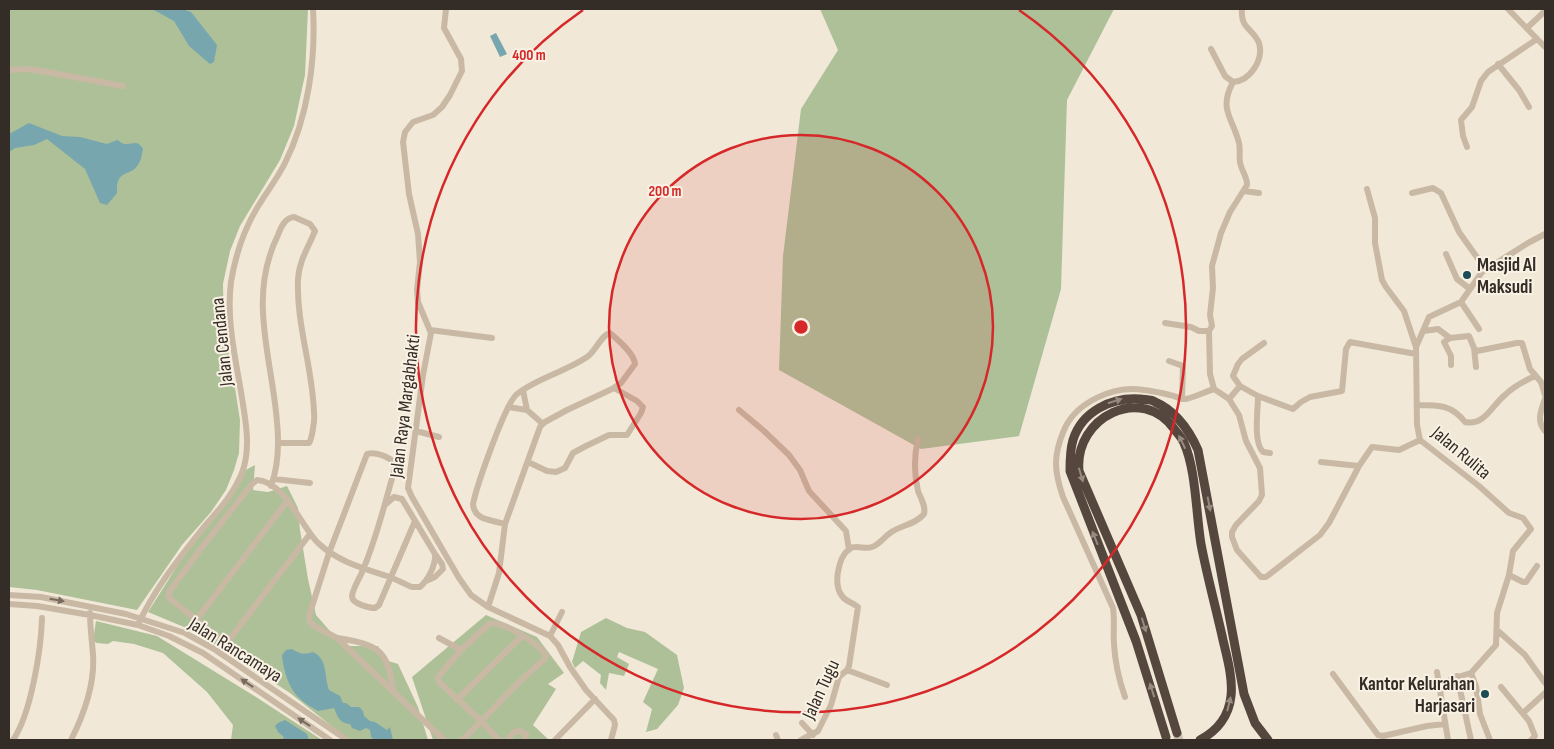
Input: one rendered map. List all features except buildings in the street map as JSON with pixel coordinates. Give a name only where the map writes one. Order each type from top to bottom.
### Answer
[{"type":"highway","points":[[1166,737],[1136,641],[1070,471],[1070,450],[1080,426],[1090,414],[1100,408],[1113,401],[1127,398],[1153,400],[1167,408],[1190,432],[1198,450],[1244,694],[1255,723],[1268,740]]},
{"type":"highway","points":[[1177,733],[1142,615],[1079,471],[1078,459],[1083,442],[1090,430],[1101,418],[1128,408],[1157,413],[1174,428],[1184,443],[1191,469],[1201,543],[1228,659],[1232,695],[1228,711],[1222,722],[1200,740]]},
{"type":"street","name":"Jalan Cendana","points":[[138,625],[172,568],[224,504],[243,468],[247,432],[231,323],[231,283],[242,239],[256,210],[278,176],[289,154],[303,111],[314,46],[313,9]]},
{"type":"street","name":"Jalan Raya Margabhakti","points":[[446,9],[444,28],[461,59],[463,66],[461,73],[442,107],[432,115],[414,122],[406,132],[403,142],[409,194],[418,234],[420,262],[417,290],[418,302],[430,330],[408,488],[465,588],[475,599],[550,636]]},
{"type":"street","points":[[1233,82],[1244,79],[1251,72],[1257,64],[1259,53],[1256,39],[1243,22],[1242,9]]},
{"type":"street","points":[[1508,9],[1545,47]]},
{"type":"street","points":[[1527,28],[1545,12]]},
{"type":"street","points":[[1467,147],[1463,136],[1461,120],[1472,107],[1481,81],[1498,64],[1537,39]]},
{"type":"street","points":[[1211,49],[1225,76],[1233,82]]},
{"type":"street","points":[[1498,64],[1519,90],[1528,107]]},
{"type":"street","points":[[9,70],[36,70],[123,86]]},
{"type":"street","points":[[1233,82],[1228,96],[1227,112],[1238,139],[1240,163],[1247,180],[1247,185],[1230,212],[1221,233],[1212,266],[1213,288],[1210,315],[1212,326],[1209,331],[1210,374],[1214,389],[1229,399],[1239,415],[1246,441],[1260,468],[1262,495],[1260,501],[1236,525],[1232,532],[1236,550],[1261,577],[1266,577],[1320,535],[1332,517],[1359,466],[1372,447],[1399,450],[1420,440]]},
{"type":"street","points":[[1412,192],[1429,188],[1438,190],[1444,198],[1464,240],[1486,270]]},
{"type":"street","points":[[1264,343],[1238,364],[1233,376],[1240,386],[1258,396],[1293,409],[1310,397],[1342,391],[1346,349],[1350,342],[1416,350],[1404,311],[1382,280],[1375,243],[1375,218],[1367,189]]},
{"type":"street","points":[[1244,191],[1259,193]]},
{"type":"street","points":[[271,486],[274,479],[278,443],[276,412],[262,316],[262,292],[266,266],[275,241],[286,220],[294,217],[310,224],[315,231],[301,260],[298,282],[301,322],[314,413],[312,438],[309,443],[278,443]]},
{"type":"street","points":[[1478,329],[1461,302],[1476,278],[1528,243],[1545,234]]},
{"type":"street","points":[[1446,254],[1457,279],[1470,289]]},
{"type":"street","name":"Jalan Rulita","points":[[1461,302],[1431,315],[1427,320],[1416,350],[1417,425],[1420,440],[1474,482],[1509,513],[1524,518],[1531,526],[1530,533],[1514,549],[1509,575],[1497,613],[1496,645],[1471,673]]},
{"type":"street","points":[[1164,323],[1209,331]]},
{"type":"street","points":[[1424,331],[1438,329],[1450,338]]},
{"type":"street","points":[[430,330],[492,338]]},
{"type":"street","points":[[488,607],[499,572],[505,524],[540,427],[567,410],[614,388],[621,383],[634,365],[635,361],[619,342],[608,333],[586,358],[523,390],[514,397],[508,407],[491,449],[473,504],[474,511],[478,516],[505,524]]},
{"type":"street","points":[[1451,365],[1451,356],[1444,342],[1450,338],[1469,336],[1474,348],[1476,367]]},
{"type":"street","points":[[1474,348],[1479,351],[1520,343],[1524,346],[1530,370],[1542,385],[1545,395]]},
{"type":"street","points":[[1169,361],[1183,366],[1182,399]]},
{"type":"street","points":[[1418,405],[1430,405],[1453,410],[1465,422],[1471,423],[1487,416],[1507,392],[1535,376]]},
{"type":"street","points":[[1229,399],[1240,386]]},
{"type":"street","points":[[528,462],[547,471],[556,472],[565,468],[573,453],[586,446],[609,435],[628,435],[641,413],[643,405],[614,388]]},
{"type":"street","points":[[1125,697],[1119,678],[1114,644],[1115,621],[1112,608],[1063,497],[1057,479],[1055,460],[1060,439],[1067,423],[1075,413],[1095,398],[1122,390],[1142,389],[1186,399],[1214,389]]},
{"type":"street","points":[[523,390],[527,410]]},
{"type":"street","points":[[1258,396],[1257,432],[1259,447],[1263,452],[1270,453]]},
{"type":"street","points":[[1545,399],[1539,417],[1545,431]]},
{"type":"street","points":[[508,407],[527,410],[543,424]]},
{"type":"street","points":[[738,410],[790,455],[800,470],[809,491],[846,531],[849,550],[856,547],[869,548],[875,546],[892,531],[914,522],[924,514],[925,508],[916,482],[915,459],[918,439]]},
{"type":"street","points":[[416,431],[439,437]]},
{"type":"street","points":[[393,691],[389,667],[380,652],[370,646],[337,638],[314,626],[310,622],[309,616],[329,553],[349,504],[363,460],[369,452],[391,459],[395,468],[364,569],[352,596],[355,602],[370,608],[375,608],[379,605],[415,521]]},
{"type":"street","points":[[1322,462],[1359,466]]},
{"type":"street","points":[[274,479],[310,483]]},
{"type":"street","points":[[310,534],[229,640],[222,640],[168,596],[200,550],[253,482],[261,481],[271,486],[288,500],[310,534],[329,553],[364,569],[390,577],[415,588],[420,587],[426,581],[435,577],[442,569],[442,564],[400,497],[394,497],[385,505]]},
{"type":"street","points":[[197,619],[288,500]]},
{"type":"street","name":"Jalan Tugu","points":[[801,740],[818,731],[831,705],[839,677],[847,670],[851,657],[858,607],[848,602],[842,596],[838,589],[837,579],[838,568],[849,550]]},
{"type":"street","points":[[426,581],[435,560],[435,554]]},
{"type":"street","points":[[1509,575],[1526,582],[1537,566]]},
{"type":"street","name":"Jalan Rancamaya","points":[[9,595],[42,597],[90,606],[142,618],[176,629],[205,643],[347,740]]},
{"type":"street","name":"Jalan Rancamaya","points":[[9,604],[36,606],[90,615],[138,625],[169,636],[202,653],[330,740]]},
{"type":"street","points":[[71,740],[83,716],[91,679],[93,655],[90,606]]},
{"type":"street","points":[[562,612],[550,636],[558,644],[570,667],[594,699],[614,720],[615,724],[611,740]]},
{"type":"street","points":[[12,740],[20,727],[34,684],[42,618]]},
{"type":"street","points":[[462,740],[481,721],[546,658],[546,653],[542,649],[504,626],[493,622],[488,624],[461,650],[438,677],[439,682],[481,721],[499,740]]},
{"type":"street","points":[[1497,630],[1524,656],[1545,684]]},
{"type":"street","points":[[457,700],[522,636]]},
{"type":"street","points":[[337,638],[444,740]]},
{"type":"street","points":[[439,638],[461,650]]},
{"type":"street","points":[[847,670],[887,685]]},
{"type":"street","points":[[1437,672],[1448,740]]},
{"type":"street","points":[[1441,691],[1451,679],[1471,673],[1476,686],[1480,714],[1490,740]]},
{"type":"street","points":[[1332,674],[1374,731],[1380,736],[1445,724]]},
{"type":"street","points":[[1457,676],[1471,740]]},
{"type":"street","points":[[1501,687],[1523,713],[1534,732],[1535,737],[1531,740]]},
{"type":"street","points":[[1523,713],[1545,693]]},
{"type":"street","points":[[555,740],[594,699]]},
{"type":"street","points":[[802,723],[813,735]]},
{"type":"street","points":[[507,740],[514,732],[520,731],[526,734],[525,740]]},
{"type":"green space","points":[[9,9],[308,9],[305,75],[294,126],[280,160],[240,226],[230,251],[223,284],[224,328],[240,420],[239,453],[226,490],[211,512],[182,545],[137,610],[37,590],[9,587]]},
{"type":"green space","points":[[820,9],[1114,9],[1067,100],[1061,289],[1019,436],[921,449],[779,370],[783,256],[801,109],[838,50]]},
{"type":"green space","points":[[255,465],[253,490],[268,492],[287,486],[298,508],[308,579],[316,615],[343,646],[378,646],[385,660],[398,664],[418,707],[428,740],[349,740],[290,693],[196,632],[148,612],[186,552],[218,513],[244,471]]},
{"type":"green space","points":[[486,615],[537,637],[564,673],[548,684],[556,689],[533,725],[547,740],[433,740],[412,677]]},
{"type":"green space","points":[[606,618],[627,628],[645,632],[677,655],[684,688],[678,705],[657,729],[646,732],[652,709],[643,702],[658,669],[619,652],[617,657],[629,664],[624,676],[609,673],[606,690],[600,683],[601,675],[583,661],[575,668],[572,662],[581,632]]},
{"type":"green space","points":[[96,621],[157,636],[322,740],[231,740],[233,725],[207,692],[163,653],[134,644],[113,641],[108,644],[97,643],[93,641]]},
{"type":"water","points":[[152,9],[182,9],[191,12],[217,45],[214,62],[210,64],[189,46],[174,21]]},
{"type":"water","points":[[496,33],[507,54],[500,57],[490,36]]},
{"type":"water","points":[[29,123],[62,136],[80,137],[107,144],[117,140],[124,144],[137,143],[143,149],[141,159],[134,169],[121,177],[117,185],[117,193],[107,205],[100,203],[85,169],[47,139],[34,145],[15,148],[9,152],[9,134]]},
{"type":"water","points":[[292,649],[302,654],[313,652],[318,655],[323,663],[329,690],[340,696],[343,703],[351,707],[359,707],[363,711],[364,716],[370,721],[387,730],[390,727],[393,740],[375,740],[371,737],[370,730],[366,728],[360,731],[342,721],[334,708],[318,711],[300,699],[294,693],[289,683],[282,655],[286,650]]},
{"type":"water","points":[[285,720],[307,734],[309,740],[282,740],[284,737],[275,726]]},
{"type":"tunnel","points":[[1177,733],[1179,740]]},
{"type":"place","name":"Masjid Al Maksudi","points":[[1467,275]]},
{"type":"place","name":"Kantor Kelurahan Harjasari","points":[[1485,694]]}]
